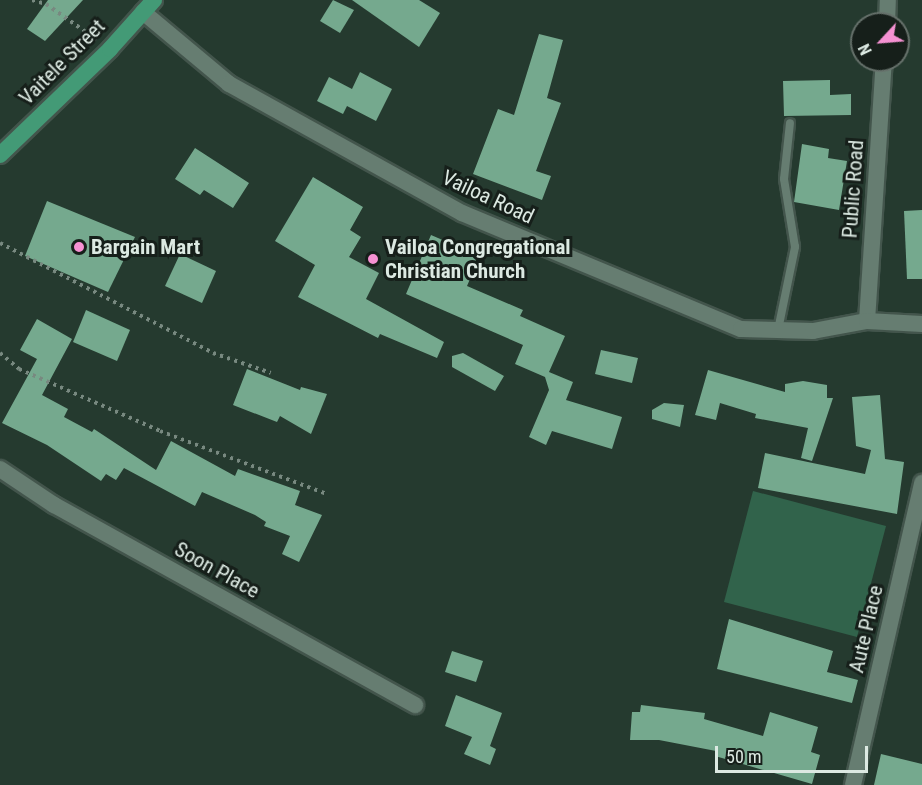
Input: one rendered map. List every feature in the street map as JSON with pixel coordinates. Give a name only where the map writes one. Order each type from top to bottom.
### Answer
[{"type":"main road","name":"Vaitele Street","points":[[0,155],[110,48],[148,6]]},
{"type":"street","name":"Vailoa Road","points":[[148,6],[229,84],[462,213],[741,329],[813,331],[867,321],[922,324]]},
{"type":"street","name":"Public Road","points":[[867,321],[883,72]]},
{"type":"street","name":"Soon Place","points":[[0,469],[54,505],[415,705]]},
{"type":"street","name":"Aute Place","points":[[853,785],[922,483]]},
{"type":"lane","points":[[778,330],[795,247],[784,179],[790,123]]},
{"type":"path","points":[[32,0],[46,4],[110,48]]},
{"type":"path","points":[[0,243],[213,353],[271,373]]},
{"type":"path","points":[[0,353],[19,369],[160,431],[327,494]]},
{"type":"green space","points":[[753,491],[886,526],[857,637],[724,602]]},
{"type":"building","points":[[48,0],[83,0],[45,41],[27,29]]},
{"type":"building","points":[[333,0],[354,10],[340,33],[320,21]]},
{"type":"building","points":[[352,0],[419,0],[440,13],[419,47]]},
{"type":"building","points":[[539,34],[563,40],[547,98],[561,103],[536,171],[551,176],[542,200],[473,174],[498,109],[514,115]]},
{"type":"building","points":[[360,72],[392,89],[376,121],[347,106],[343,114],[317,101],[329,77],[352,89]]},
{"type":"building","points":[[830,80],[830,95],[851,94],[851,115],[784,116],[783,81]]},
{"type":"building","points":[[802,144],[829,149],[828,158],[847,161],[839,210],[794,202]]},
{"type":"building","points":[[195,148],[249,183],[233,208],[204,190],[200,195],[175,179]]},
{"type":"building","points":[[313,177],[363,207],[350,230],[361,237],[349,257],[379,273],[366,299],[444,342],[437,358],[380,334],[378,338],[298,297],[315,265],[275,241]]},
{"type":"building","name":"Bargain Mart","points":[[47,201],[135,237],[108,292],[25,256]]},
{"type":"building","points":[[922,210],[922,279],[907,279],[904,211]]},
{"type":"building","points":[[431,235],[480,256],[467,286],[523,310],[520,316],[565,336],[549,372],[573,382],[566,400],[622,417],[612,449],[552,431],[546,445],[529,437],[549,390],[545,377],[515,364],[523,345],[406,294]]},
{"type":"building","points":[[180,254],[216,271],[202,303],[165,286]]},
{"type":"building","points":[[86,310],[130,330],[117,361],[73,342]]},
{"type":"building","points":[[37,319],[72,339],[42,395],[68,409],[64,417],[92,432],[94,429],[156,470],[171,441],[235,476],[238,469],[300,491],[295,505],[322,515],[299,562],[282,554],[290,536],[264,526],[266,522],[255,515],[202,492],[195,506],[124,468],[116,480],[106,474],[101,481],[47,445],[2,423],[37,359],[20,350]]},
{"type":"building","points":[[601,350],[638,358],[632,383],[595,374]]},
{"type":"building","points":[[463,353],[504,376],[495,391],[452,367],[452,356]]},
{"type":"building","points":[[247,369],[300,390],[301,387],[327,394],[311,434],[280,416],[277,422],[233,405]]},
{"type":"building","points":[[708,370],[785,392],[785,384],[803,381],[827,385],[827,398],[833,398],[812,461],[801,458],[808,428],[755,418],[756,414],[720,403],[716,420],[695,415]]},
{"type":"building","points":[[880,395],[885,459],[904,462],[897,514],[758,488],[765,453],[865,474],[871,450],[856,446],[852,397]]},
{"type":"building","points":[[664,403],[684,405],[680,427],[652,419],[652,410]]},
{"type":"building","points":[[729,619],[833,651],[827,672],[858,680],[852,703],[717,669]]},
{"type":"building","points":[[452,651],[483,661],[476,682],[445,672]]},
{"type":"building","points":[[456,695],[502,713],[490,746],[496,749],[490,765],[464,754],[472,737],[445,726]]},
{"type":"building","points":[[641,705],[705,713],[704,719],[763,736],[770,712],[818,727],[811,752],[820,755],[812,784],[715,756],[716,751],[659,740],[630,740],[632,712],[640,712]]},
{"type":"building","points":[[881,754],[922,764],[922,785],[874,785]]},
{"type":"place","name":"Bargain Mart","points":[[79,247]]},
{"type":"place","name":"Vailoa Congregational Christian Church","points":[[373,259]]}]
